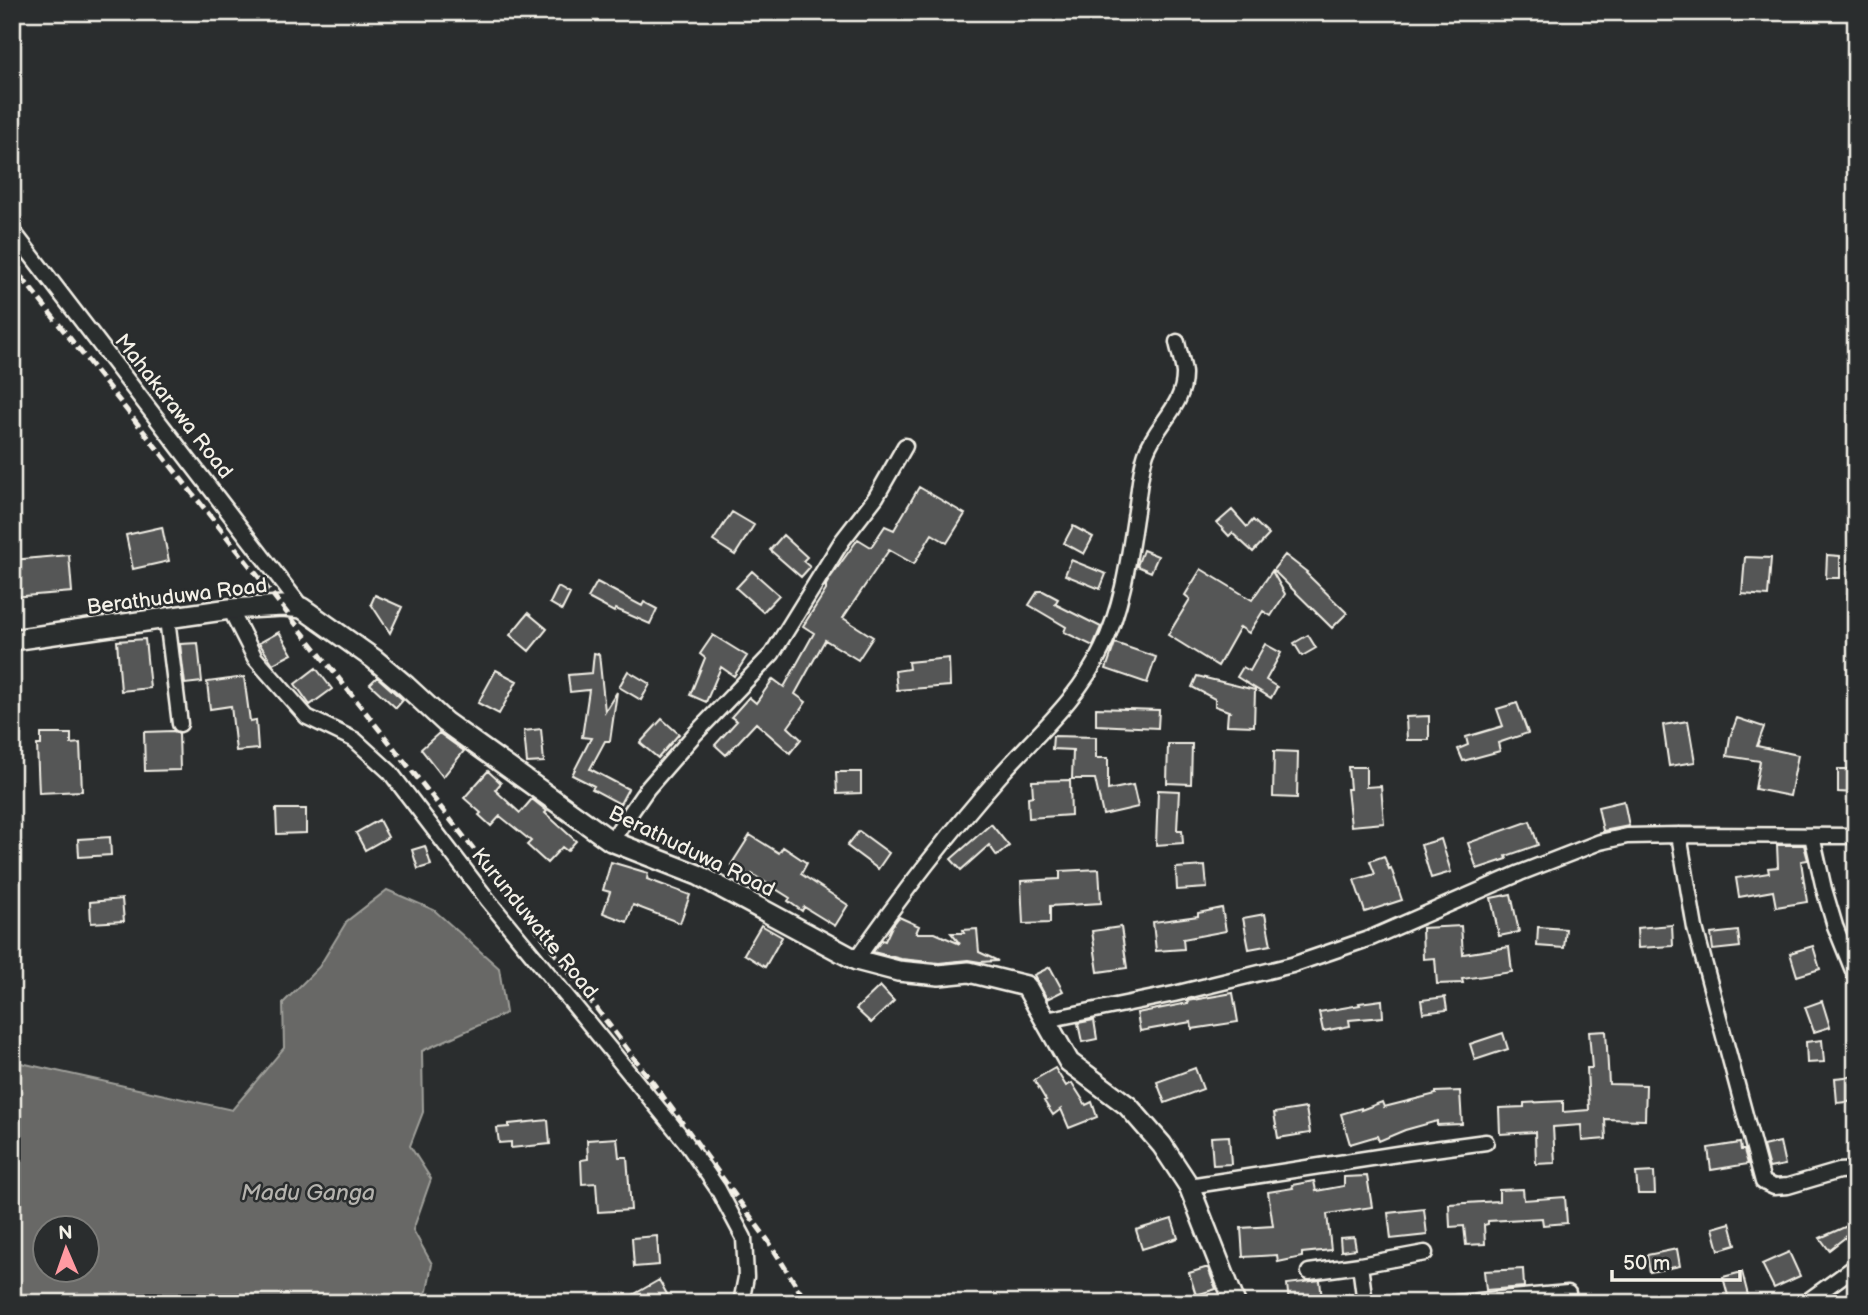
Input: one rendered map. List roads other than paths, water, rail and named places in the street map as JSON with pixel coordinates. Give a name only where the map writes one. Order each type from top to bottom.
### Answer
[{"type":"street","name":"Mahakarawa Road","points":[[12,230],[302,608]]},
{"type":"street","points":[[856,960],[899,898],[941,846],[1002,773],[1070,702],[1103,648],[1128,566],[1146,454],[1155,433],[1181,396],[1184,373],[1177,342]]},
{"type":"street","points":[[611,841],[647,789],[694,735],[772,654],[842,541],[876,497],[905,446]]},
{"type":"street","name":"Berathuduwa Road","points":[[12,640],[230,609],[283,606],[302,608],[374,659],[445,722],[611,841],[698,875],[856,960],[898,971],[939,975],[969,972],[1026,986],[1069,1062],[1128,1106],[1162,1145],[1189,1186],[1235,1303]]},
{"type":"street","name":"Kurunduwatte Road","points":[[230,609],[255,658],[307,718],[355,740],[390,772],[487,899],[685,1140],[718,1189],[744,1238],[746,1277],[741,1303]]},
{"type":"street","points":[[167,619],[180,724]]},
{"type":"street","points":[[1679,835],[1695,929],[1763,1182],[1774,1187],[1788,1186],[1839,1171],[1856,1170]]},
{"type":"street","points":[[1046,1020],[1174,994],[1292,965],[1371,937],[1600,842],[1627,836],[1856,836]]},
{"type":"street","points":[[1812,836],[1835,926],[1856,978]]},
{"type":"street","points":[[1189,1186],[1486,1142]]},
{"type":"street","points":[[1309,1272],[1425,1253]]},
{"type":"street","points":[[1360,1265],[1365,1303]]},
{"type":"street","points":[[1805,1303],[1856,1266]]},
{"type":"street","points":[[1456,1303],[1568,1293]]},
{"type":"water","name":"Madu Ganga","points":[[387,890],[434,910],[499,968],[506,1013],[422,1051],[423,1112],[410,1146],[431,1179],[413,1230],[432,1264],[427,1291],[411,1303],[12,1303],[12,1061],[232,1110],[284,1048],[283,1003],[319,967],[347,921]]},
{"type":"railway","points":[[12,265],[525,914],[769,1242],[807,1303]]}]
